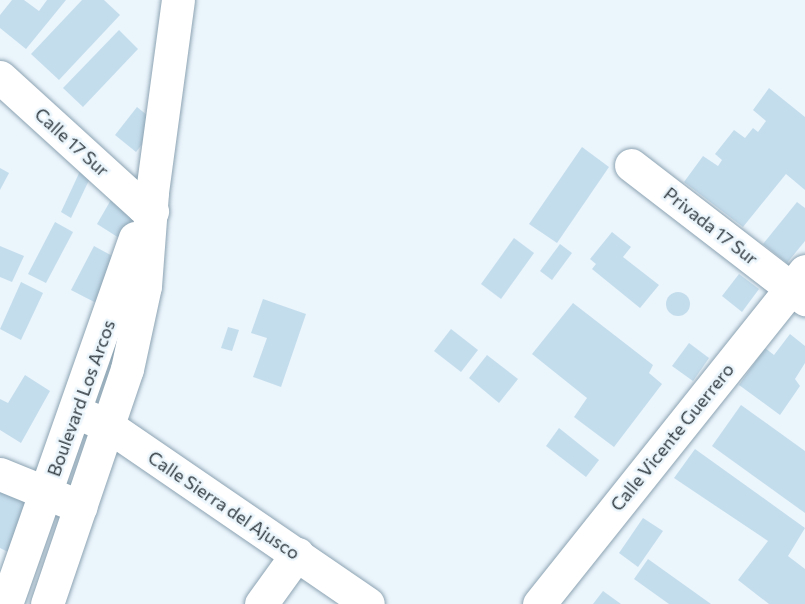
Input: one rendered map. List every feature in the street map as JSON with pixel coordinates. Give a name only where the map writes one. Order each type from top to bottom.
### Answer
[{"type":"street","name":"Boulevard Los Arcos","points":[[47,604],[132,348],[145,286],[149,203],[177,0]]},
{"type":"street","name":"Calle 17 Sur","points":[[0,77],[149,203]]},
{"type":"street","name":"Privada 17 Sur","points":[[631,165],[800,286]]},
{"type":"street","name":"Boulevard Los Arcos","points":[[6,604],[149,203]]},
{"type":"street","name":"Calle Vicente Guerrero","points":[[539,604],[800,286]]},
{"type":"street","name":"Calle Sierra del Ajusco","points":[[76,412],[107,425],[368,604]]},
{"type":"street","points":[[0,474],[46,495],[81,507]]},
{"type":"street","points":[[261,604],[297,554]]},
{"type":"building","points":[[12,0],[24,0],[39,11],[47,0],[66,0],[26,49],[0,28],[0,15]]},
{"type":"building","points":[[82,0],[104,0],[120,15],[59,80],[31,54]]},
{"type":"building","points":[[119,30],[138,49],[83,107],[63,88]]},
{"type":"building","points":[[769,88],[805,117],[805,190],[786,174],[743,227],[684,182],[703,156],[718,166],[722,160],[715,154],[734,130],[745,138],[753,128],[758,132],[766,121],[753,110]]},
{"type":"building","points":[[137,107],[158,124],[136,152],[115,135]]},
{"type":"building","points":[[582,147],[609,167],[557,243],[529,224]]},
{"type":"building","points":[[0,168],[9,173],[0,190]]},
{"type":"building","points":[[81,169],[92,174],[71,218],[61,212]]},
{"type":"building","points":[[112,198],[133,217],[127,243],[97,224]]},
{"type":"building","points":[[797,202],[805,208],[805,241],[787,263],[763,244]]},
{"type":"building","points":[[55,222],[73,232],[46,283],[28,274]]},
{"type":"building","points":[[612,232],[631,247],[623,257],[659,285],[640,308],[592,269],[596,264],[590,259]]},
{"type":"building","points":[[514,238],[534,253],[501,299],[481,284]]},
{"type":"building","points":[[560,244],[572,253],[552,280],[540,271]]},
{"type":"building","points":[[0,246],[24,256],[12,282],[0,277]]},
{"type":"building","points":[[94,246],[127,264],[104,307],[71,290]]},
{"type":"building","points":[[739,274],[759,289],[742,312],[722,296]]},
{"type":"building","points":[[21,282],[43,293],[21,340],[0,329]]},
{"type":"building","points":[[678,292],[687,295],[690,304],[687,313],[678,316],[669,313],[666,304],[669,295]]},
{"type":"building","points":[[263,299],[306,314],[281,387],[253,377],[267,338],[251,333]]},
{"type":"building","points":[[573,303],[653,365],[649,373],[662,384],[614,447],[574,417],[587,398],[532,354]]},
{"type":"building","points":[[228,327],[239,330],[232,351],[221,348]]},
{"type":"building","points":[[451,329],[478,350],[461,372],[434,351]]},
{"type":"building","points":[[790,334],[805,346],[805,363],[795,379],[800,386],[780,415],[739,385],[765,348],[774,355]]},
{"type":"building","points":[[689,343],[709,358],[693,381],[672,366]]},
{"type":"building","points":[[487,355],[518,379],[499,403],[469,378]]},
{"type":"building","points":[[25,375],[50,391],[21,443],[0,430],[0,399],[8,403]]},
{"type":"building","points":[[741,405],[805,451],[805,513],[712,446]]},
{"type":"building","points":[[559,428],[599,460],[586,477],[546,446]]},
{"type":"building","points":[[695,449],[805,528],[788,556],[805,569],[805,604],[769,604],[738,580],[768,541],[674,478]]},
{"type":"building","points":[[0,487],[40,507],[16,556],[0,548]]},
{"type":"building","points":[[643,518],[663,531],[638,567],[619,553]]},
{"type":"building","points":[[648,559],[711,604],[669,604],[634,579]]},
{"type":"building","points":[[603,591],[621,604],[593,604]]}]
